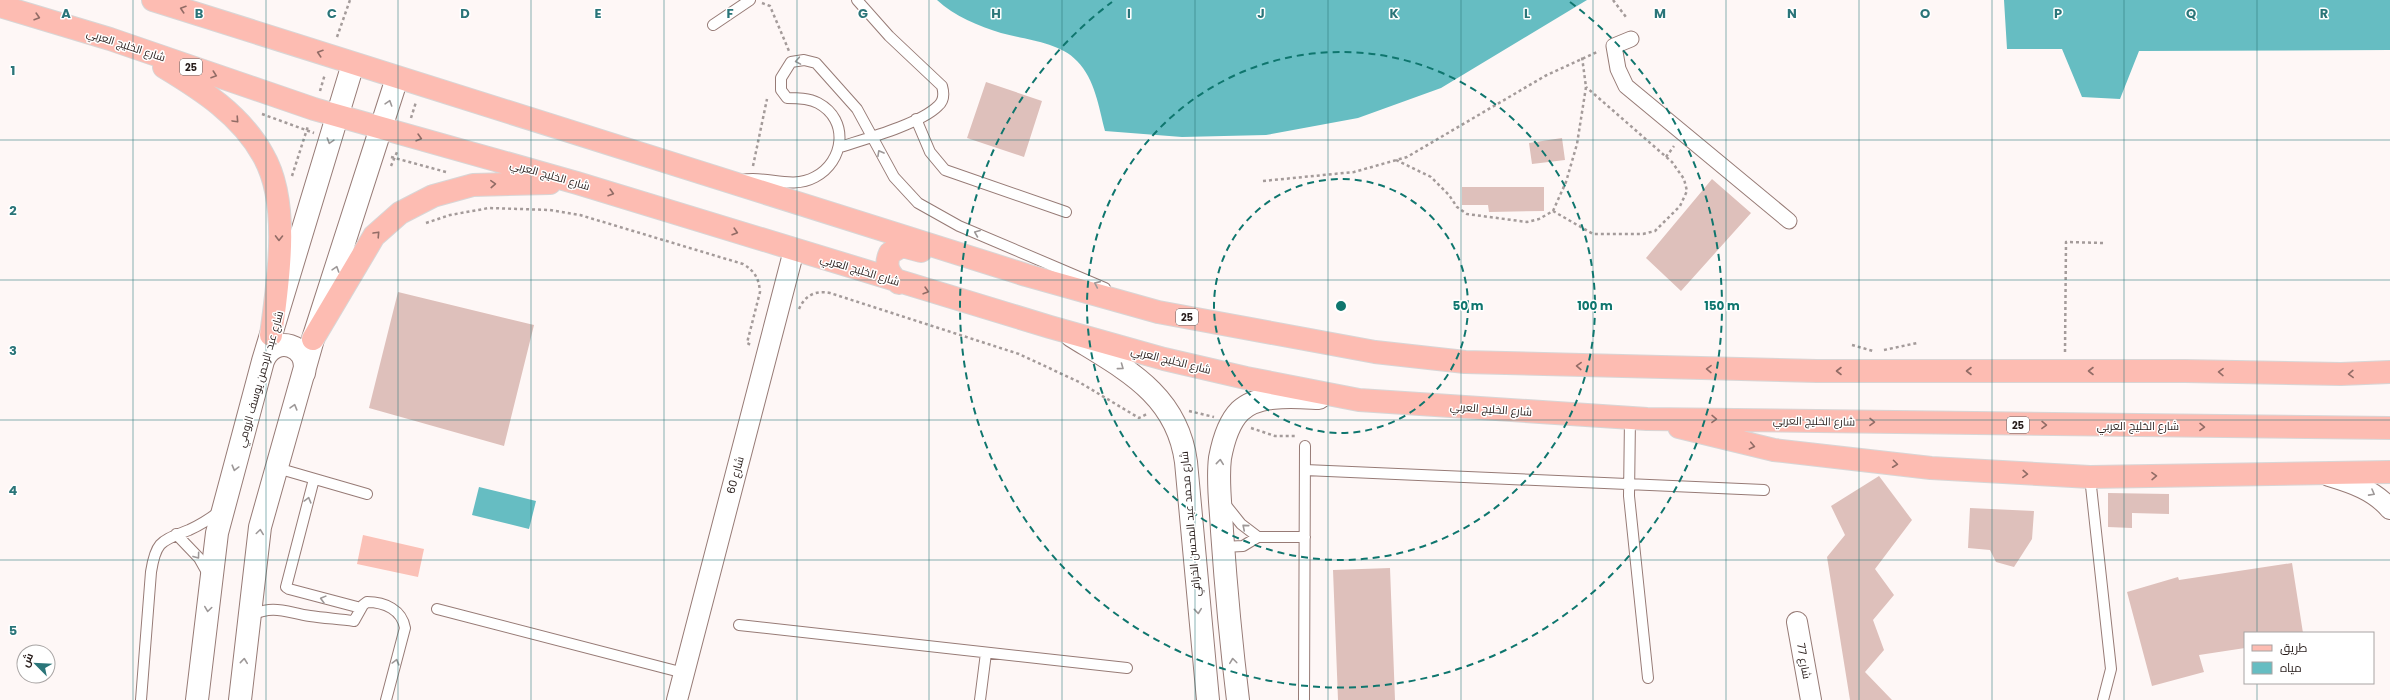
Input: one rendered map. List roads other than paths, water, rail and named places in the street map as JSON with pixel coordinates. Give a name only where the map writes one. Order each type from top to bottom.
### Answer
[{"type":"main road","name":"25","points":[[153,0],[1026,275],[1158,312],[1375,352],[1465,362],[1817,371],[2064,371],[2341,374],[2390,372]]},
{"type":"main road","name":"شارع الخليج العربي","points":[[0,6],[110,39],[337,116],[577,182],[899,283],[1164,360],[1359,400],[1638,418],[2390,428]]},
{"type":"main road","points":[[110,39],[162,65],[206,93],[234,117],[263,154],[276,195],[279,230],[276,299],[271,335]]},
{"type":"main road","name":"شارع عبد الرحمن يوسف الرومي","points":[[197,700],[217,533],[263,361],[353,64]]},
{"type":"main road","points":[[240,700],[260,527],[313,339],[397,78]]},
{"type":"main road","points":[[313,339],[374,236],[400,212],[433,196],[473,185],[577,182]]},
{"type":"main road","points":[[899,283],[890,275],[887,265],[890,253],[902,246],[1003,276],[1015,277],[1026,275]]},
{"type":"main road","name":"شارع محمد عبد المحسن الخرافي","points":[[1065,331],[1117,364],[1142,383],[1156,396],[1173,417],[1183,445],[1208,700]]},
{"type":"main road","points":[[263,361],[269,351],[274,347],[280,345],[292,346],[302,355],[305,368],[303,374]]},
{"type":"main road","points":[[1238,700],[1226,609],[1219,474],[1223,445],[1232,422],[1245,407],[1257,402],[1278,398],[1359,400]]},
{"type":"main road","points":[[1638,418],[1774,450],[1931,468],[2090,477],[2390,472]]},
{"type":"main road","points":[[1195,572],[1205,562],[1224,554]]},
{"type":"street","points":[[1631,39],[1614,46],[1618,69],[1626,86],[1789,221]]},
{"type":"street","name":"شارع 60","points":[[677,700],[794,250]]},
{"type":"street","points":[[2323,474],[2355,484],[2381,498],[2390,509]]},
{"type":"street","name":"شارع 77","points":[[1797,622],[1811,700]]},
{"type":"lane","points":[[840,147],[872,137],[916,119],[938,107],[943,98],[942,86],[889,36],[857,0]]},
{"type":"lane","points":[[713,25],[754,1]]},
{"type":"lane","points":[[735,183],[750,178],[788,184],[806,181],[823,172],[831,165],[840,147],[840,136],[837,126],[826,109],[818,103],[787,98],[783,95],[781,90],[781,78],[790,62],[804,60],[816,63],[857,109],[894,178],[918,203],[959,226],[1053,264],[1158,312]]},
{"type":"lane","points":[[916,119],[930,152],[945,170],[1066,212]]},
{"type":"lane","points":[[1638,418],[1629,496],[1648,678]]},
{"type":"lane","points":[[1304,700],[1305,446]]},
{"type":"lane","points":[[277,468],[367,494]]},
{"type":"lane","points":[[1305,470],[1764,490]]},
{"type":"lane","points":[[2090,477],[2111,669],[2103,700]]},
{"type":"lane","points":[[314,479],[286,586],[289,590],[361,608]]},
{"type":"lane","points":[[1220,496],[1233,516],[1258,536]]},
{"type":"lane","points":[[141,700],[152,563],[160,544],[170,536],[201,524],[224,508]]},
{"type":"lane","points":[[176,534],[199,558],[211,583]]},
{"type":"lane","points":[[1224,554],[1243,546],[1258,536],[1305,537]]},
{"type":"lane","points":[[249,616],[259,611],[280,608],[309,616],[354,621],[361,608],[367,602],[387,606],[398,612],[404,622],[404,634],[386,700]]},
{"type":"lane","points":[[437,609],[684,673]]},
{"type":"lane","points":[[739,625],[1127,668]]},
{"type":"lane","points":[[980,700],[986,653]]},
{"type":"water","points":[[937,0],[1587,0],[1441,88],[1358,118],[1266,135],[1182,137],[1105,131],[1096,94],[1088,76],[1077,61],[1070,55],[1042,42],[1001,33],[976,24],[959,16]]},
{"type":"water","points":[[2004,0],[2390,0],[2390,50],[2139,51],[2120,99],[2082,97],[2062,49],[2007,49]]},
{"type":"water","points":[[479,487],[536,501],[529,529],[472,515]]}]
